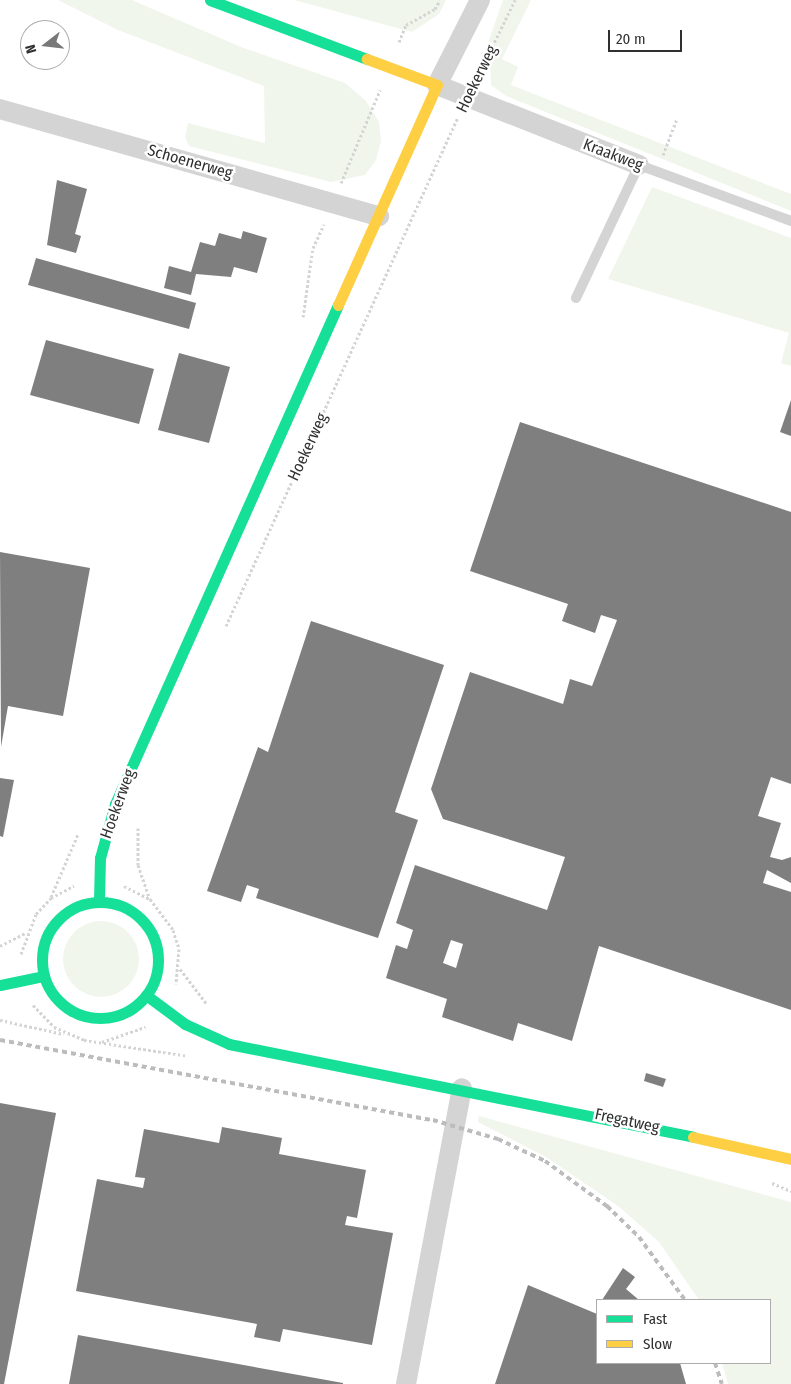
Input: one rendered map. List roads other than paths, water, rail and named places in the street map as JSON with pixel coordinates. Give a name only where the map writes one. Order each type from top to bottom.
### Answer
[{"type":"street","points":[[210,0],[437,85]]},
{"type":"street","name":"Hoekerweg","points":[[99,902],[100,858],[115,804],[313,355],[379,216],[437,85],[480,0]]},
{"type":"street","name":"Kraakweg","points":[[437,85],[648,168]]},
{"type":"street","name":"Schoenerweg","points":[[0,109],[379,216]]},
{"type":"street","points":[[99,902],[132,912],[154,939],[157,968],[146,995],[127,1012],[89,1017],[66,1007],[44,976],[42,950],[53,925],[73,908],[99,902]]},
{"type":"street","points":[[0,985],[44,976]]},
{"type":"street","name":"Fregatweg","points":[[146,995],[164,1010],[203,1034],[229,1044],[462,1088],[791,1159]]},
{"type":"street","points":[[406,1384],[462,1088]]},
{"type":"lane","name":"Kraakweg","points":[[648,168],[791,221]]},
{"type":"lane","points":[[576,298],[648,168]]},
{"type":"railway","points":[[0,1040],[433,1120],[498,1139],[545,1161],[607,1206],[639,1237],[684,1299]]},
{"type":"railway","points":[[715,1364],[722,1384]]}]
